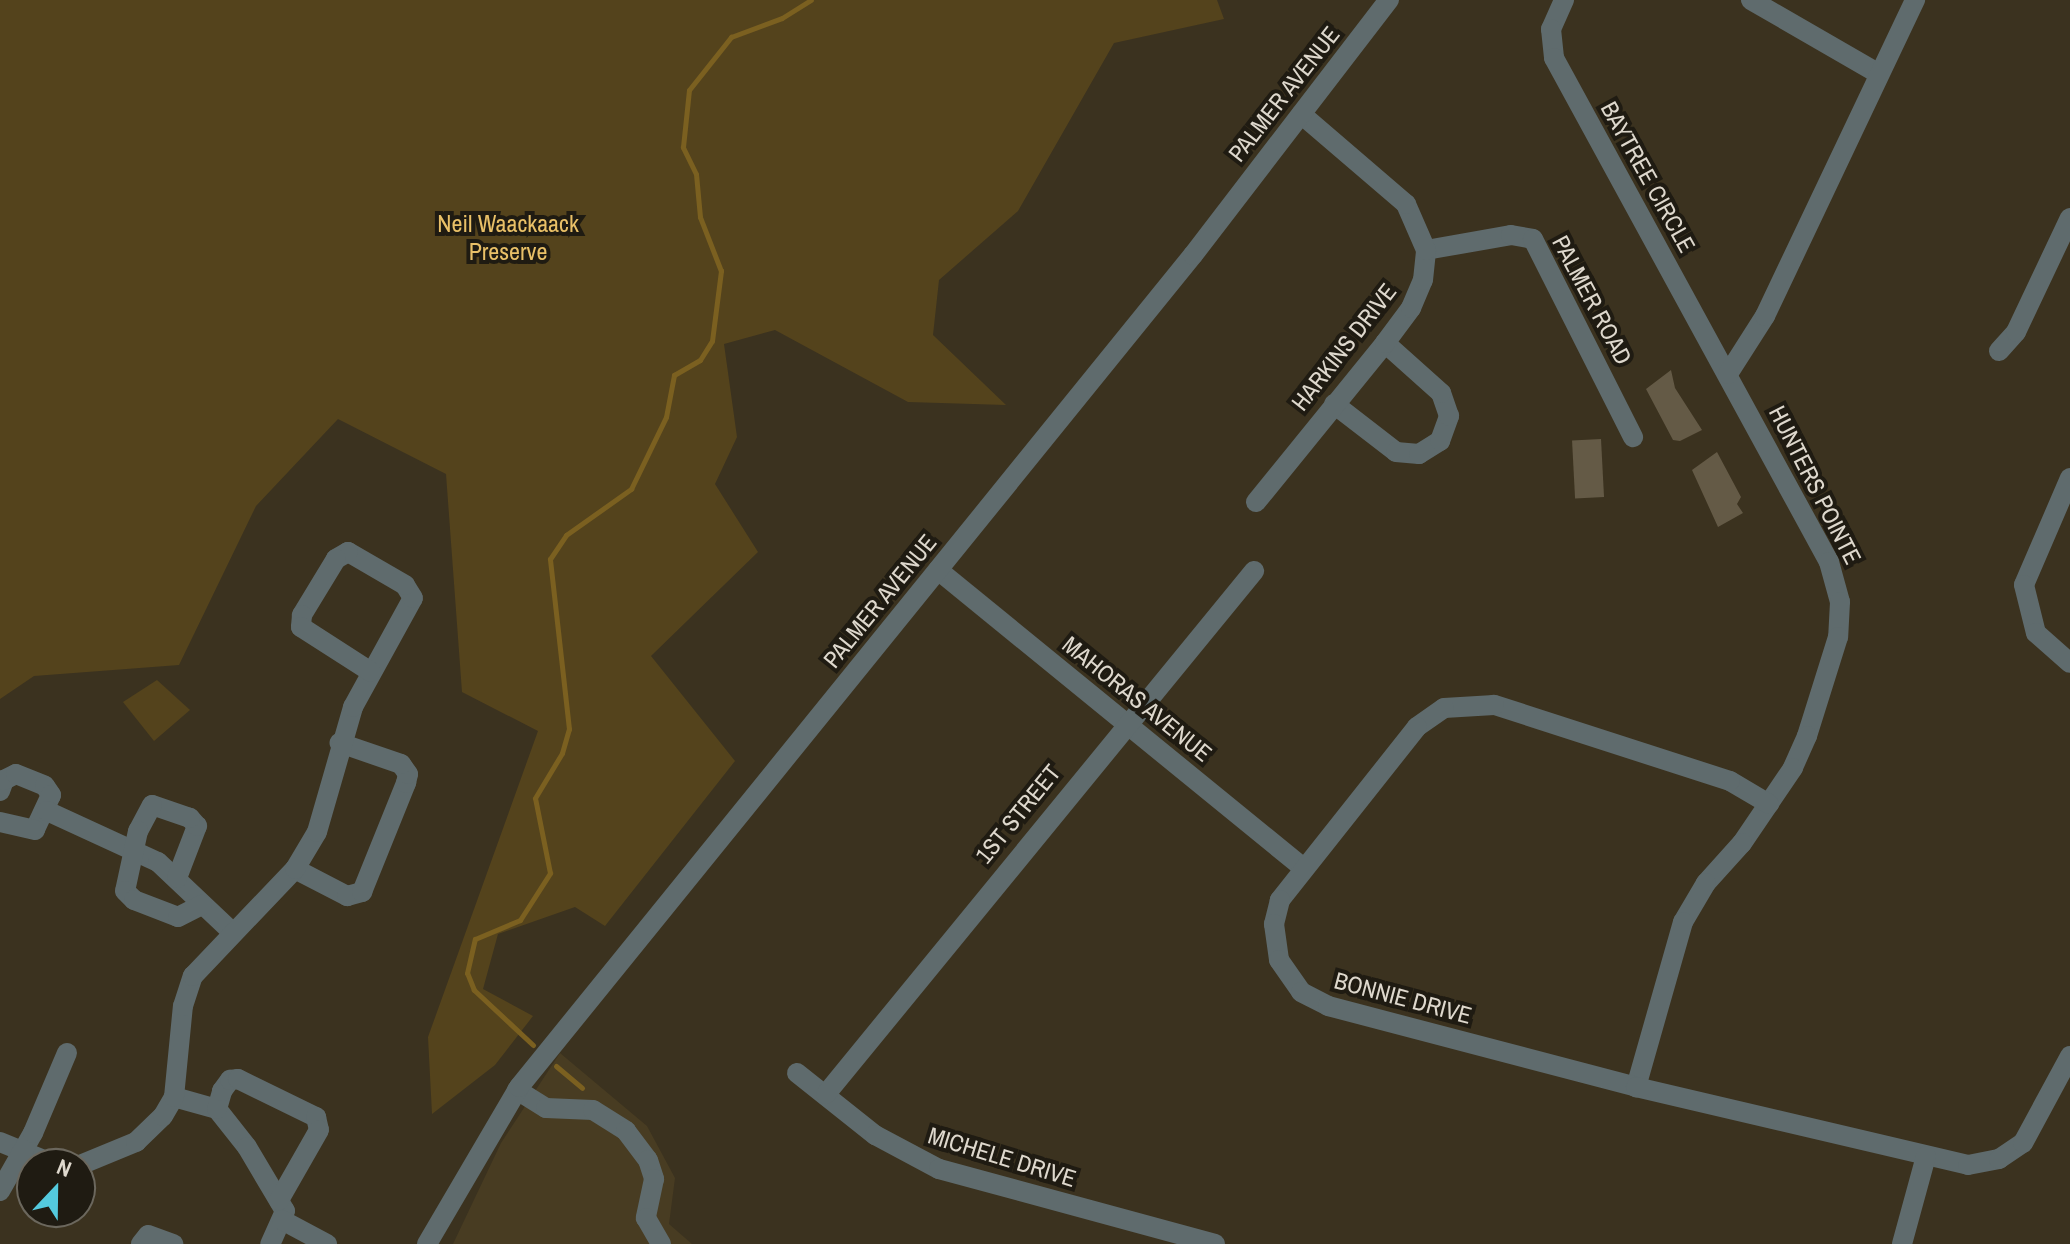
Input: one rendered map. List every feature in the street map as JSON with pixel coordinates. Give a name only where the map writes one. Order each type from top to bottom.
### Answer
[{"type":"street","name":"PALMER AVENUE","points":[[427,1244],[517,1090],[938,570],[1389,0]]},
{"type":"street","name":"BAYTREE CIRCLE","points":[[1564,0],[1551,29],[1554,58],[1728,374]]},
{"type":"street","points":[[1751,0],[1879,74]]},
{"type":"street","points":[[1728,374],[1765,316],[1915,0]]},
{"type":"street","points":[[1301,114],[1406,204],[1426,250]]},
{"type":"street","points":[[1999,351],[2016,332],[2070,218]]},
{"type":"street","name":"PALMER ROAD","points":[[1426,250],[1511,235],[1533,239],[1633,437]]},
{"type":"street","name":"HARKINS DRIVE","points":[[1256,502],[1385,343],[1419,293],[1426,250]]},
{"type":"street","points":[[1334,404],[1396,452],[1419,454],[1440,441],[1449,416],[1441,393],[1385,343]]},
{"type":"street","name":"HUNTERS POINTE","points":[[1636,1087],[1683,922],[1706,883],[1769,804],[1807,736],[1838,637],[1840,602],[1829,562],[1728,374]]},
{"type":"street","points":[[2070,478],[2024,585],[2036,633],[2070,663]]},
{"type":"street","points":[[96,1158],[136,1142],[163,1116],[174,1097],[185,995],[203,961],[295,869],[327,804],[340,743],[371,672],[413,598],[405,585],[354,555],[336,559],[300,621],[309,634],[371,672]]},
{"type":"street","name":"MAHORAS AVENUE","points":[[938,570],[1304,868]]},
{"type":"street","name":"1ST STREET","points":[[826,1094],[1125,723],[1254,571]]},
{"type":"street","name":"BONNIE DRIVE","points":[[1769,804],[1730,781],[1494,705],[1461,703],[1417,727],[1280,900],[1274,924],[1279,960],[1301,992],[1328,1006],[1636,1087],[1968,1165],[2012,1152],[2036,1127],[2070,1056]]},
{"type":"street","points":[[295,869],[310,881],[347,896],[362,892],[406,783],[408,774],[401,764],[340,743]]},
{"type":"street","points":[[0,791],[8,776],[24,776],[49,790],[47,811],[30,832],[0,822]]},
{"type":"street","points":[[177,878],[196,834],[195,820],[152,805],[133,847],[125,884],[128,895],[178,917],[202,905]]},
{"type":"street","points":[[47,811],[133,847],[177,878],[232,932]]},
{"type":"street","points":[[22,1148],[67,1053]]},
{"type":"street","name":"MICHELE DRIVE","points":[[797,1073],[875,1135],[939,1169],[1209,1243]]},
{"type":"street","points":[[217,1109],[222,1091],[230,1080],[238,1079],[316,1117],[319,1130],[280,1210],[270,1244]]},
{"type":"street","points":[[517,1090],[546,1108],[593,1110],[626,1131],[648,1160],[654,1179],[646,1218],[661,1244]]},
{"type":"street","points":[[174,1097],[217,1109],[280,1210],[327,1244]]},
{"type":"street","points":[[1902,1244],[1926,1156]]},
{"type":"street","points":[[0,1191],[16,1161]]},
{"type":"street","points":[[141,1244],[148,1235],[173,1244]]},
{"type":"shaded area","points":[[560,1053],[647,1126],[675,1178],[669,1224],[692,1244],[453,1244],[501,1143]]},
{"type":"green space","name":"Neil Waackaack Preserve","points":[[0,0],[1217,0],[1224,19],[1114,43],[1018,211],[939,280],[933,335],[1006,405],[908,402],[775,330],[724,344],[737,437],[715,484],[758,552],[651,656],[735,761],[605,926],[575,907],[498,934],[483,989],[533,1016],[495,1065],[432,1114],[428,1037],[538,731],[462,692],[446,474],[338,419],[256,506],[179,665],[34,676],[0,699]]},
{"type":"green space","points":[[157,680],[190,710],[154,741],[123,702]]},
{"type":"building","points":[[1671,370],[1675,388],[1702,430],[1680,441],[1673,440],[1646,389]]},
{"type":"building","points":[[1601,439],[1604,497],[1575,498],[1572,441]]},
{"type":"building","points":[[1717,452],[1741,497],[1737,504],[1743,513],[1718,527],[1692,470]]},
{"type":"waterway","points":[[533,1045],[474,990],[467,973],[475,939],[520,920],[550,873],[535,798],[562,753],[569,729],[550,559],[566,535],[631,489],[666,417],[674,375],[700,360],[712,341],[721,271],[700,217],[696,174],[683,147],[689,90],[731,37],[782,18],[811,0]]},
{"type":"waterway","points":[[556,1066],[582,1088]]}]
